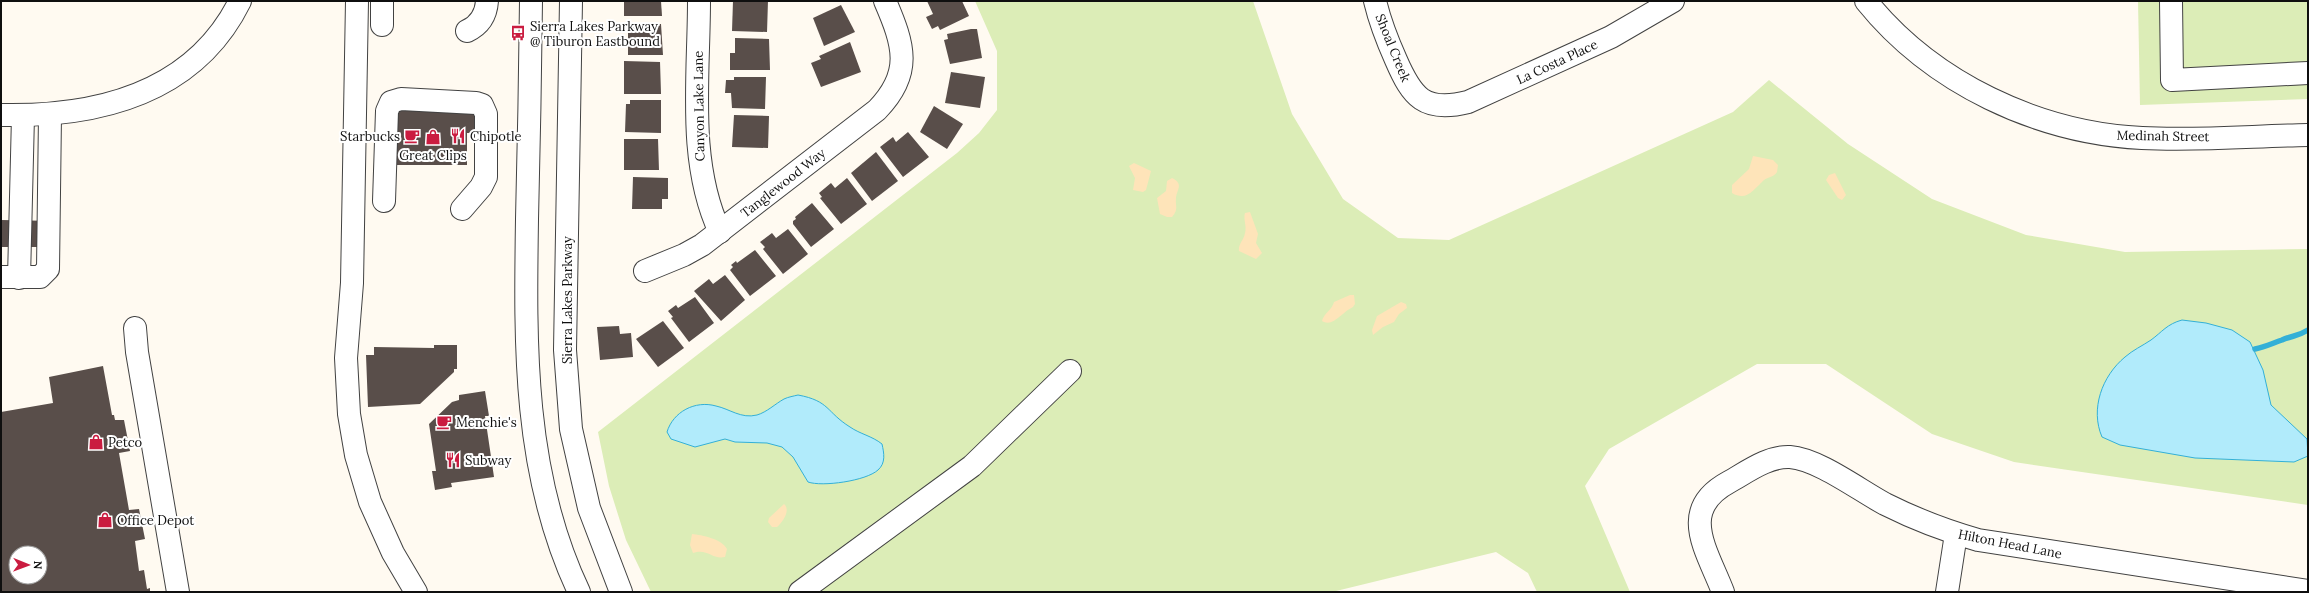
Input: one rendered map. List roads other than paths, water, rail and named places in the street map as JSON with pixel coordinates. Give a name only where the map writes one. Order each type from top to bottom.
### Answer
[{"type":"street","points":[[1,116],[50,115],[125,99],[144,93],[174,77],[203,55],[217,40],[240,1]]},
{"type":"street","points":[[357,1],[352,283],[346,358],[350,414],[356,455],[370,502],[393,553],[416,592]]},
{"type":"street","points":[[382,1],[382,25]]},
{"type":"street","points":[[467,31],[481,21],[485,14],[487,1]]},
{"type":"street","points":[[531,1],[526,323],[534,439],[551,516],[579,592]]},
{"type":"street","name":"Sierra Lakes Parkway","points":[[571,1],[565,350],[571,429],[589,508],[621,592]]},
{"type":"street","name":"Canyon Lake Lane","points":[[699,1],[698,149],[706,198],[720,232]]},
{"type":"street","name":"Tanglewood Way","points":[[645,271],[684,255],[720,232],[877,110],[892,93],[902,72],[901,43],[885,1]]},
{"type":"street","name":"Shoal Creek","points":[[1375,1],[1385,36],[1407,86],[1424,101],[1435,105]]},
{"type":"street","name":"La Costa Place","points":[[1435,105],[1458,105],[1468,102],[1611,37],[1673,1]]},
{"type":"street","name":"Medinah Street","points":[[1866,1],[1912,46],[1955,78],[1997,102],[2043,120],[2091,132],[2142,138],[2308,135]]},
{"type":"street","points":[[2171,1],[2172,80],[2308,74]]},
{"type":"street","points":[[384,201],[387,111],[391,102],[401,99],[476,103],[482,105],[486,114],[486,177],[481,187],[462,209]]},
{"type":"street","points":[[23,116],[10,278],[40,277],[48,269],[50,115]]},
{"type":"street","points":[[135,328],[137,352],[178,592]]},
{"type":"street","points":[[800,592],[972,466],[1070,371]]},
{"type":"street","name":"Hilton Head Lane","points":[[1723,592],[1700,530],[1700,512],[1704,503],[1716,489],[1764,463],[1789,457],[1814,463],[1886,504],[1956,534],[2021,548],[2308,591]]},
{"type":"street","points":[[1947,592],[1956,534]]},
{"type":"water","points":[[2182,320],[2206,323],[2232,330],[2250,342],[2263,370],[2271,405],[2307,439],[2308,456],[2294,462],[2195,458],[2120,445],[2102,437],[2097,415],[2098,404],[2104,383],[2110,374],[2117,365],[2134,350],[2151,340],[2168,326]]},
{"type":"water","points":[[798,395],[816,400],[842,422],[882,444],[884,458],[881,467],[872,474],[854,480],[823,484],[808,482],[793,457],[782,447],[767,443],[735,442],[725,439],[695,447],[671,439],[667,432],[674,419],[680,413],[693,406],[708,405],[721,407],[741,415],[751,416],[764,412],[784,399]]},
{"type":"waterway","points":[[2255,349],[2298,335],[2308,330]]},
{"type":"place","name":"Sierra Lakes Parkway @ Tiburon Eastbound","points":[[518,33]]},
{"type":"place","name":"Starbucks","points":[[412,136]]},
{"type":"place","name":"Chipotle","points":[[458,136]]},
{"type":"place","name":"Great Clips","points":[[433,137]]},
{"type":"place","name":"Menchie's","points":[[444,422]]},
{"type":"place","name":"Petco","points":[[96,442]]},
{"type":"place","name":"Subway","points":[[453,460]]},
{"type":"place","name":"Office Depot","points":[[105,520]]}]
